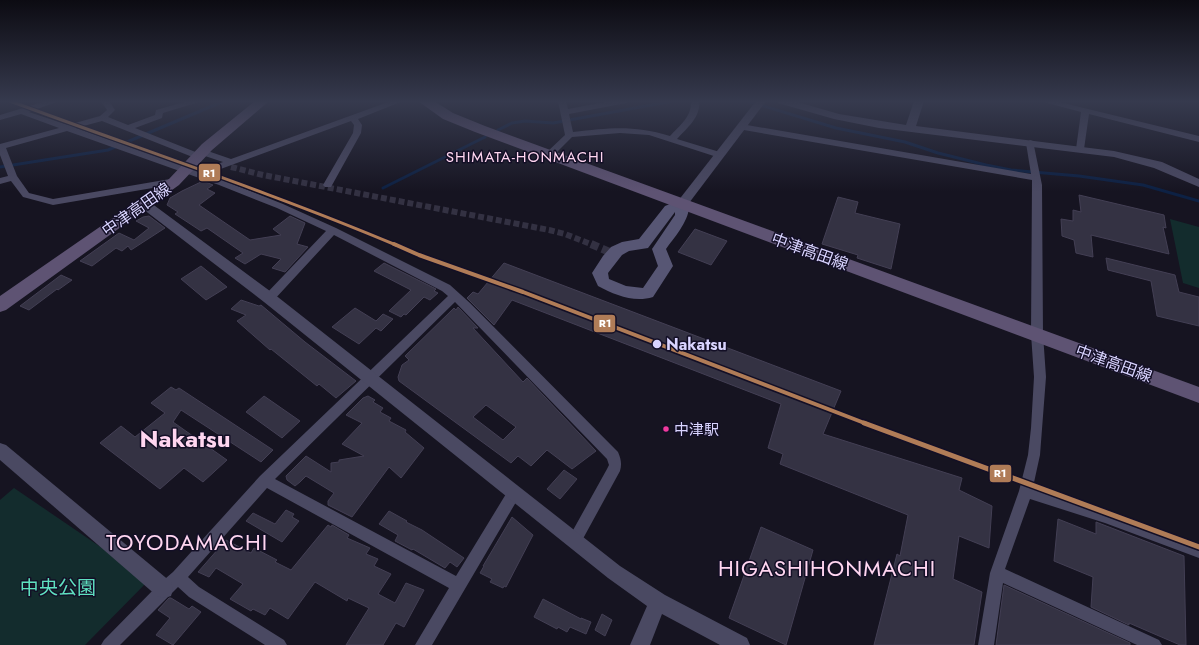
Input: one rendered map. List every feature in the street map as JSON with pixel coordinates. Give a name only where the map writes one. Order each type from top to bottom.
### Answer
[{"type":"main road","name":"中津高田線","points":[[0,305],[143,203],[192,172],[200,154],[227,131]]},
{"type":"main road","name":"中津高田線","points":[[486,131],[1199,395]]},
{"type":"main road","points":[[682,204],[682,215],[659,249],[666,266],[648,293],[637,295],[618,290],[603,282],[600,273],[612,253],[628,244],[643,244],[670,209],[682,204]]},
{"type":"street","points":[[53,131],[0,147],[13,177],[26,196],[53,202],[174,182]]},
{"type":"street","points":[[78,131],[192,172],[274,204],[333,230],[446,288],[613,456],[615,465],[613,471],[574,541]]},
{"type":"street","points":[[136,131],[200,154],[231,162]]},
{"type":"street","points":[[192,172],[231,162],[317,131]]},
{"type":"street","points":[[328,185],[357,131]]},
{"type":"street","points":[[569,131],[570,135]]},
{"type":"street","points":[[549,155],[570,135],[604,131]]},
{"type":"street","points":[[636,131],[650,133],[720,155]]},
{"type":"street","points":[[671,140],[679,131]]},
{"type":"street","points":[[682,204],[738,131]]},
{"type":"street","points":[[767,131],[1035,174]]},
{"type":"street","points":[[928,131],[1080,149],[1118,155],[1145,162],[1199,183]]},
{"type":"street","points":[[1080,149],[1082,131]]},
{"type":"street","points":[[1167,131],[1199,139]]},
{"type":"street","points":[[986,645],[997,573],[1026,491],[1034,455],[1037,428],[1040,377],[1037,334],[1035,174],[1030,143]]},
{"type":"street","points":[[0,181],[13,177]]},
{"type":"street","points":[[143,203],[269,298],[370,377],[614,572],[658,602],[740,645]]},
{"type":"street","points":[[269,298],[333,230]]},
{"type":"street","points":[[109,645],[164,589],[178,577],[265,480],[454,295]]},
{"type":"street","points":[[0,450],[164,589]]},
{"type":"street","points":[[265,480],[458,586]]},
{"type":"street","points":[[1026,491],[1104,516],[1199,551]]},
{"type":"street","points":[[423,645],[514,493]]},
{"type":"street","points":[[997,573],[1154,645]]},
{"type":"street","points":[[178,577],[194,592],[279,645]]},
{"type":"street","points":[[640,645],[658,602]]},
{"type":"green space","points":[[1170,219],[1199,227],[1199,288],[1183,283]]},
{"type":"green space","name":"中央公園","points":[[14,488],[149,580],[85,645],[0,645],[0,500]]},
{"type":"building","points":[[203,181],[213,185],[207,189],[215,193],[199,205],[250,240],[281,235],[273,229],[290,216],[305,223],[297,244],[308,247],[285,272],[272,268],[281,259],[261,254],[245,264],[235,258],[243,253],[207,228],[201,231],[175,214],[178,212],[167,205],[170,198]]},
{"type":"building","points":[[1079,195],[1164,215],[1166,228],[1163,227],[1169,254],[1091,235],[1093,257],[1076,253],[1074,240],[1062,236],[1061,219],[1073,221],[1073,210],[1081,212]]},
{"type":"building","points":[[838,197],[858,202],[855,213],[900,224],[891,269],[857,258],[858,255],[822,244]]},
{"type":"building","points":[[149,216],[165,228],[131,250],[128,246],[122,251],[116,248],[92,266],[80,261],[119,233],[134,240],[149,228],[136,221],[143,217]]},
{"type":"building","points":[[695,229],[727,241],[711,265],[678,252]]},
{"type":"building","points":[[1106,258],[1175,275],[1179,292],[1199,297],[1199,326],[1157,316],[1151,281],[1108,270]]},
{"type":"building","points":[[384,263],[436,289],[434,291],[438,293],[430,300],[424,297],[406,315],[404,314],[401,317],[389,311],[411,290],[374,271]]},
{"type":"building","points":[[504,263],[841,391],[823,434],[962,478],[959,490],[992,506],[989,548],[959,536],[953,579],[982,592],[974,645],[874,645],[897,554],[900,556],[908,515],[780,464],[783,454],[768,448],[781,404],[512,300],[494,325],[467,298],[473,292],[478,294]]},
{"type":"building","points":[[201,266],[227,287],[206,300],[181,279]]},
{"type":"building","points":[[61,275],[72,280],[58,290],[57,289],[29,310],[20,306]]},
{"type":"building","points":[[241,300],[259,306],[261,305],[305,342],[356,381],[336,398],[319,384],[317,386],[271,349],[270,350],[237,321],[246,315],[231,309]]},
{"type":"building","points":[[458,307],[478,328],[473,328],[523,382],[527,378],[596,451],[572,469],[547,450],[531,466],[518,456],[511,463],[399,381],[398,377],[402,365],[409,360],[405,356],[454,308],[456,310]],"holes":[[[486,405],[516,427],[503,440],[473,417]]]},
{"type":"building","points":[[355,308],[376,321],[383,314],[393,319],[381,331],[376,328],[359,344],[332,327]]},
{"type":"building","points":[[171,387],[176,390],[179,388],[273,450],[261,462],[181,410],[173,422],[227,460],[203,482],[184,468],[160,489],[100,443],[121,426],[135,437],[165,413],[151,403]]},
{"type":"building","points":[[264,396],[300,421],[282,438],[246,412]]},
{"type":"building","points":[[368,396],[375,400],[373,402],[383,408],[380,412],[391,418],[389,421],[406,430],[405,432],[424,448],[401,478],[389,467],[352,517],[328,505],[328,501],[334,493],[306,476],[295,486],[287,480],[286,476],[306,456],[331,472],[331,463],[339,462],[339,460],[364,456],[342,444],[362,423],[346,415],[363,398]]},
{"type":"building","points":[[564,470],[577,479],[560,499],[547,489]]},
{"type":"building","points":[[286,510],[294,514],[292,517],[299,521],[282,542],[246,521],[253,513],[275,524]]},
{"type":"building","points":[[389,511],[422,530],[464,558],[457,567],[450,562],[445,568],[413,549],[412,550],[395,541],[398,535],[379,524]]},
{"type":"building","points":[[512,517],[533,535],[506,587],[504,586],[503,588],[490,582],[492,579],[480,573]]},
{"type":"building","points":[[1058,519],[1096,534],[1096,522],[1184,556],[1186,645],[1180,645],[1129,623],[1129,625],[1091,607],[1093,577],[1054,561]]},
{"type":"building","points":[[328,525],[331,527],[332,525],[349,535],[347,538],[370,548],[366,554],[378,559],[374,566],[391,574],[378,594],[395,603],[406,583],[424,590],[404,627],[396,623],[383,645],[346,645],[369,608],[348,598],[347,601],[315,582],[288,619],[270,608],[265,615],[253,609],[251,611],[230,599],[243,584],[216,568],[209,577],[198,572],[226,540],[251,553],[254,548],[277,560],[275,562],[291,570]]},
{"type":"building","points":[[761,527],[813,550],[786,645],[729,618]]},
{"type":"building","points":[[1004,585],[1130,643],[1130,645],[996,645]]},
{"type":"building","points":[[169,598],[189,609],[192,606],[201,612],[173,645],[156,635],[170,618],[158,610]]},
{"type":"building","points":[[543,599],[581,619],[591,622],[586,634],[570,627],[567,632],[558,627],[557,629],[534,617]]},
{"type":"building","points":[[602,614],[612,620],[605,636],[595,630]]},
{"type":"waterway","points":[[0,167],[108,150],[153,131]]},
{"type":"waterway","points":[[851,131],[905,142],[938,153],[986,165],[1011,170],[1079,176],[1143,185],[1199,201]]},
{"type":"waterway","points":[[383,188],[485,137]]},
{"type":"tunnel","points":[[231,167],[263,175],[549,230],[565,234],[593,245]]},
{"type":"tunnel","points":[[591,244],[612,253]]},
{"type":"transit line","name":"R1","points":[[91,131],[322,214],[419,255],[523,292],[821,407],[1199,547]]},
{"type":"place","name":"Nakatsu","points":[[657,344]]},
{"type":"place","name":"中津駅","points":[[666,429]]},
{"type":"district","name":"SHIMATA-HONMACHI","points":[[525,157]]},
{"type":"district","name":"Nakatsu","points":[[185,439]]},
{"type":"district","name":"TOYODAMACHI","points":[[187,542]]},
{"type":"district","name":"HIGASHIHONMACHI","points":[[827,568]]}]
